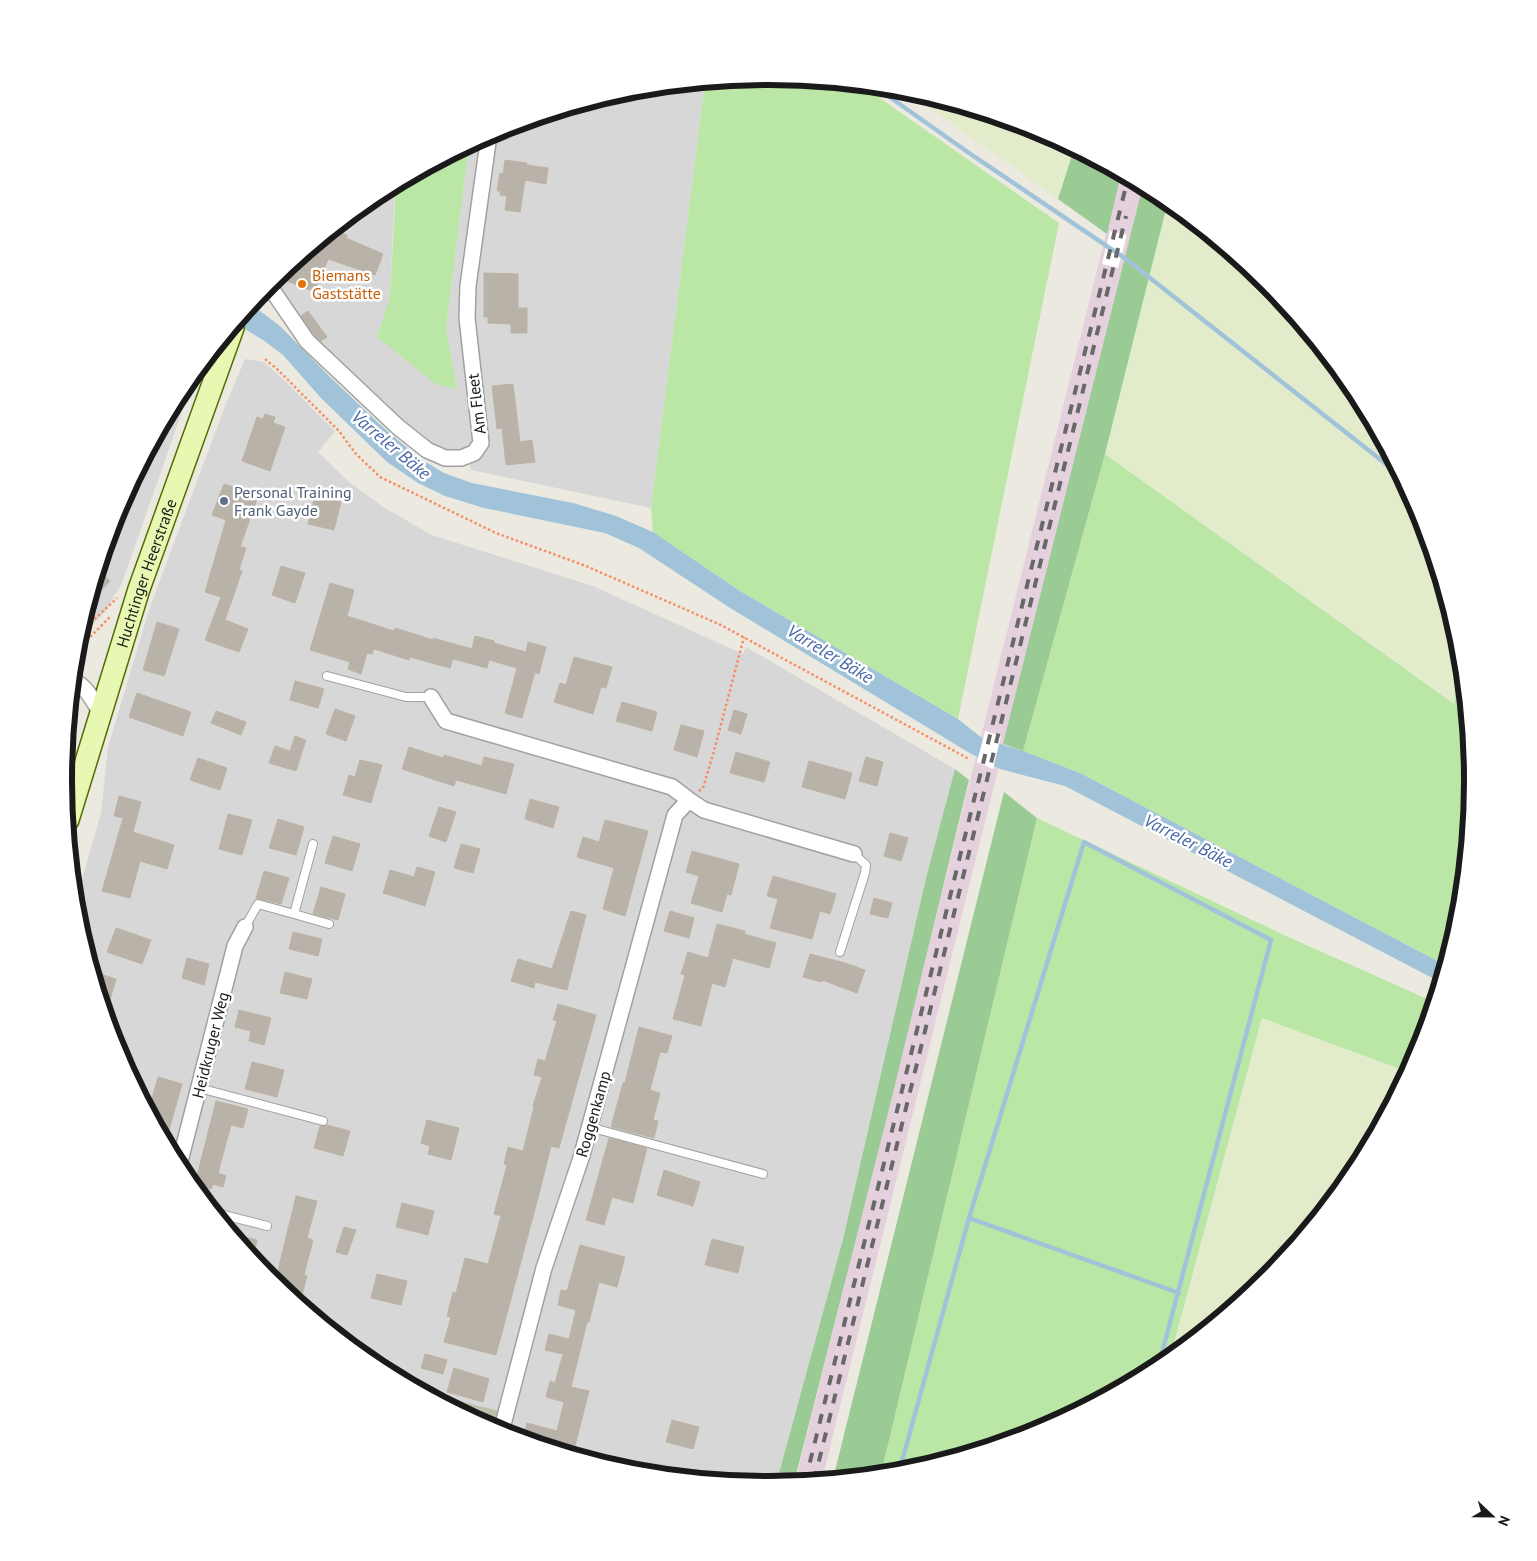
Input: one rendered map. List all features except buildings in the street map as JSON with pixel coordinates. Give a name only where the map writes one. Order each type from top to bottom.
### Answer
[{"type":"main road","name":"Huchtinger Heerstraße","points":[[73,804],[140,589],[227,344]]},
{"type":"street","name":"Am Fleet","points":[[273,291],[307,341],[398,427],[427,450],[445,458],[460,458],[474,453],[481,444],[469,348],[467,318],[468,286],[488,144]]},
{"type":"street","points":[[79,684],[101,713]]},
{"type":"street","points":[[431,697],[446,721],[672,787],[704,810],[854,854]]},
{"type":"street","name":"Roggenkamp","points":[[503,1424],[544,1268],[590,1127],[675,816],[689,800]]},
{"type":"street","name":"Heidkruger Weg","points":[[182,1154],[235,946],[245,927]]},
{"type":"lane","points":[[328,676],[406,697],[431,697]]},
{"type":"lane","points":[[294,914],[314,844]]},
{"type":"lane","points":[[840,952],[866,866],[854,854]]},
{"type":"lane","points":[[245,927],[258,904],[329,924]]},
{"type":"lane","points":[[198,1088],[324,1120]]},
{"type":"lane","points":[[590,1127],[763,1174]]},
{"type":"lane","points":[[225,1215],[267,1226]]},
{"type":"path","points":[[265,359],[339,431],[356,454],[380,477],[496,533],[586,566],[719,624],[969,759]]},
{"type":"path","points":[[91,624],[118,597],[140,589]]},
{"type":"path","points":[[87,640],[111,616]]},
{"type":"path","points":[[689,800],[703,788],[744,636]]},
{"type":"shaded area","points":[[704,88],[651,508],[471,470],[467,448],[444,450],[423,439],[324,353],[277,288],[345,228],[395,194],[390,297],[377,337],[457,390],[446,328],[468,153],[502,137],[588,108],[678,90]]},
{"type":"shaded area","points":[[921,102],[992,121],[1035,137],[1072,154],[1058,199]]},
{"type":"shaded area","points":[[1119,180],[1141,193],[823,1474],[797,1475]]},
{"type":"shaded area","points":[[1166,210],[1192,228],[1261,288],[1321,357],[1371,432],[1412,514],[1428,557],[1441,600],[1451,645],[1457,679],[1455,704],[1105,454]]},
{"type":"shaded area","points":[[245,359],[264,362],[335,431],[318,452],[349,482],[385,508],[432,535],[593,586],[743,654],[746,647],[955,769],[926,878],[843,1239],[778,1476],[723,1475],[678,1471],[588,1453],[502,1424],[420,1383],[345,1333],[276,1273],[216,1204],[190,1167],[144,1088],[125,1047],[109,1004],[96,961],[80,885],[101,813],[108,747],[150,607],[225,406]]},
{"type":"shaded area","points":[[186,400],[122,583],[105,612],[90,627],[109,557],[125,514],[166,432]]},
{"type":"shaded area","points":[[1262,1018],[1402,1070],[1371,1128],[1321,1204],[1261,1273],[1227,1304],[1174,1345]]},
{"type":"shaded area","points":[[448,1398],[499,1411],[496,1421]]},
{"type":"green space","points":[[768,84],[814,86],[871,92],[1059,223],[958,719],[740,591],[653,532],[651,508],[704,88]]},
{"type":"green space","points":[[468,153],[446,328],[457,390],[436,384],[377,337],[390,297],[396,194]]},
{"type":"green space","points":[[1072,154],[1120,180],[1107,234],[1058,199]]},
{"type":"green space","points":[[1141,193],[1166,210],[1105,454],[1023,751],[1003,744]]},
{"type":"green space","points":[[1105,454],[1454,704],[1457,678],[1463,735],[1463,826],[1459,871],[1441,963],[1080,773],[1023,751]]},
{"type":"green space","points":[[955,769],[969,780],[892,1097],[796,1475],[778,1476],[843,1239],[926,878]]},
{"type":"green space","points":[[1004,792],[1037,818],[883,1467],[834,1473]]},
{"type":"green space","points":[[1037,818],[1284,935],[1429,1000],[1402,1070],[1262,1018],[1267,999],[1173,1346],[1116,1383],[1076,1405],[1035,1424],[949,1453],[883,1467]]},
{"type":"water","name":"Varreler Bäke","points":[[257,309],[280,326],[385,429],[419,458],[444,473],[472,483],[573,503],[616,516],[653,532],[740,591],[958,719],[982,738],[1023,751],[1080,773],[1441,963],[1435,980],[1065,786],[1000,769],[968,752],[727,606],[639,548],[605,533],[484,508],[445,496],[418,483],[387,462],[321,398],[283,355],[241,327]]},
{"type":"pier","points":[[1110,231],[1127,235],[1118,268],[1102,264]]},
{"type":"pier","points":[[985,731],[1001,736],[993,769],[977,762]]},
{"type":"waterway","points":[[887,95],[1126,259],[1390,467]]},
{"type":"waterway","points":[[901,1463],[969,1218],[1084,842],[1271,940],[1162,1354]]},
{"type":"waterway","points":[[969,1218],[1179,1293]]},
{"type":"railway","points":[[807,1475],[1126,184]]},
{"type":"railway","points":[[816,1475],[1126,216]]},
{"type":"place","name":"Biemans Gaststätte","points":[[302,284]]},
{"type":"place","name":"Personal Training Frank Gayde","points":[[224,501]]}]
